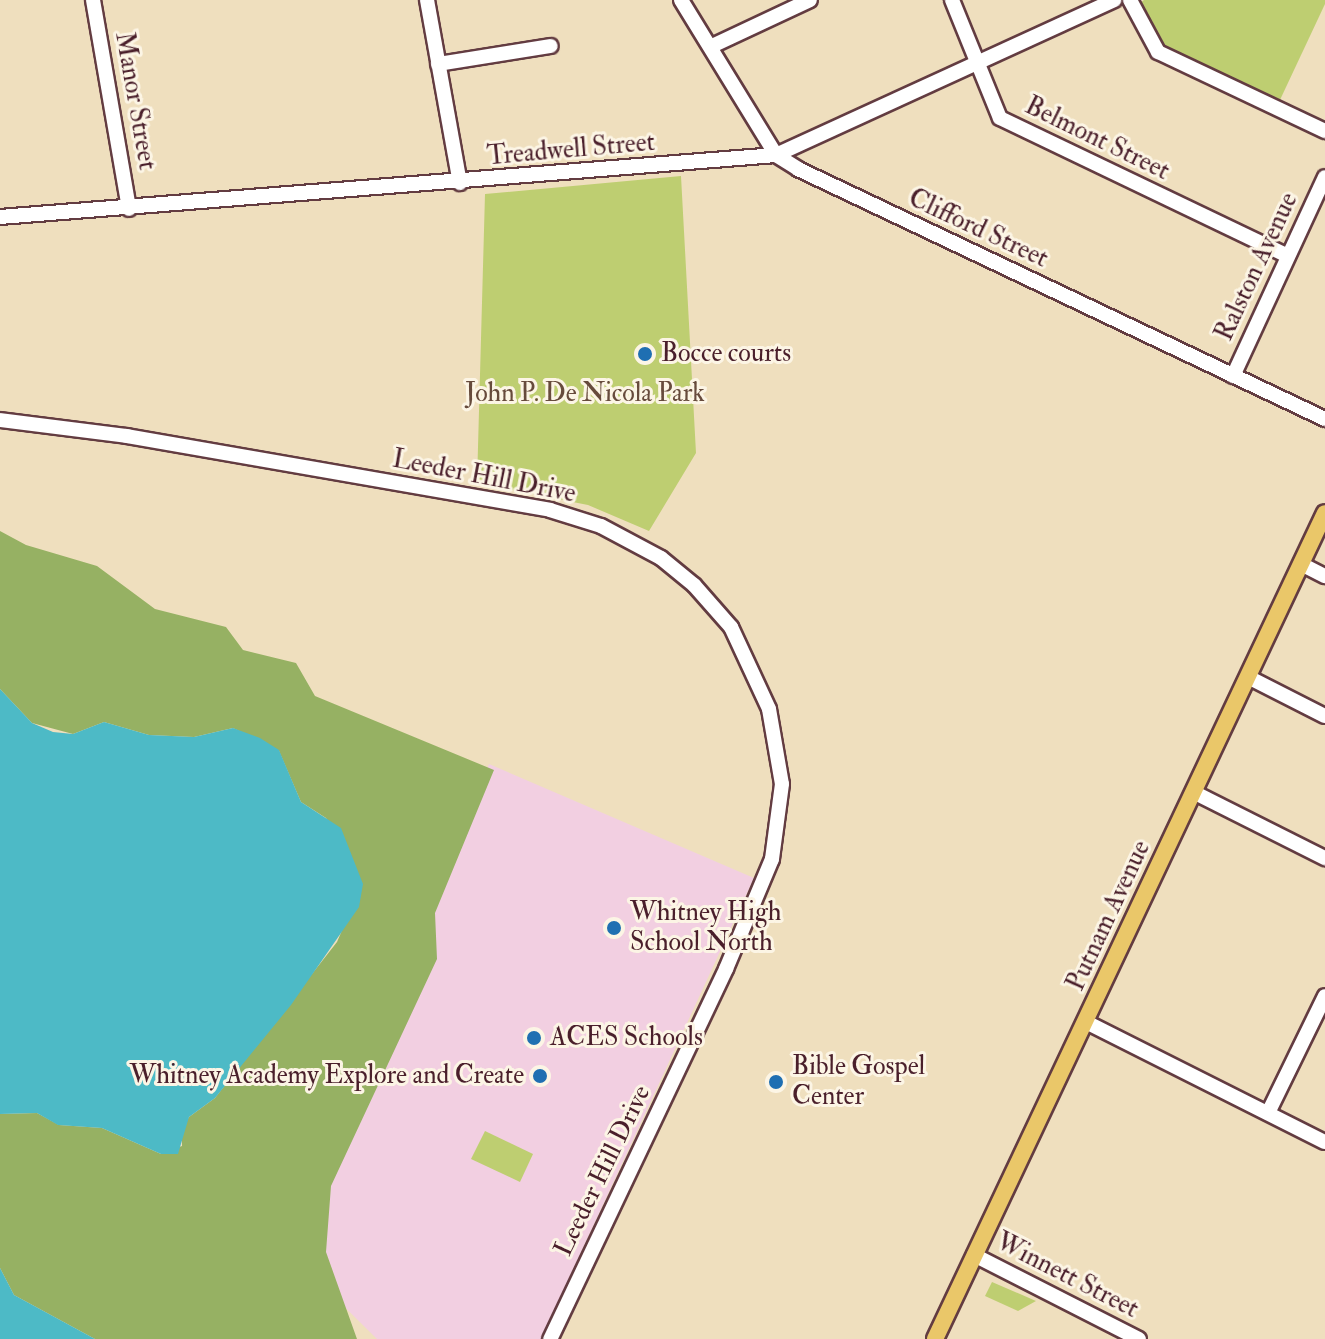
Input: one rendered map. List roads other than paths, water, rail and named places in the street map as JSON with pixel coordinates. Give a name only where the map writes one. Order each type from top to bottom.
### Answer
[{"type":"main road","name":"Putnam Avenue","points":[[935,1339],[1325,513]]},
{"type":"street","name":"Manor Street","points":[[93,0],[129,209]]},
{"type":"street","points":[[427,0],[460,183]]},
{"type":"street","points":[[681,0],[776,155]]},
{"type":"street","points":[[712,46],[810,0]]},
{"type":"street","name":"Belmont Street","points":[[952,0],[993,108],[1007,123],[1288,256]]},
{"type":"street","name":"Treadwell Street","points":[[0,217],[460,183],[776,155],[1114,0]]},
{"type":"street","points":[[1130,0],[1158,52],[1325,131]]},
{"type":"street","points":[[438,64],[551,46]]},
{"type":"street","name":"Clifford Street","points":[[776,155],[1325,419]]},
{"type":"street","name":"Ralston Avenue","points":[[1233,376],[1325,177]]},
{"type":"street","name":"Leeder Hill Drive","points":[[0,420],[127,436],[550,510],[601,526],[661,558],[694,585],[731,627],[769,709],[782,784],[772,859],[726,969],[550,1339]]},
{"type":"street","points":[[1301,564],[1325,576]]},
{"type":"street","points":[[1248,677],[1325,716]]},
{"type":"street","points":[[1193,792],[1325,858]]},
{"type":"street","points":[[1268,1113],[1325,996]]},
{"type":"street","points":[[1086,1022],[1325,1142]]},
{"type":"street","name":"Winnett Street","points":[[974,1255],[1139,1339]]},
{"type":"water","points":[[0,689],[32,723],[53,732],[73,734],[104,722],[149,735],[194,737],[233,728],[260,738],[279,750],[301,802],[341,828],[363,884],[359,907],[291,1005],[215,1098],[189,1117],[178,1154],[161,1154],[102,1128],[58,1125],[37,1113],[0,1114]]},
{"type":"water","points":[[0,1268],[14,1295],[95,1339],[0,1339]]},
{"type":"place","name":"Bocce courts","points":[[645,354]]},
{"type":"place","name":"Whitney High School North","points":[[614,928]]},
{"type":"place","name":"ACES Schools","points":[[534,1038]]},
{"type":"place","name":"Whitney Academy Explore and Create","points":[[540,1076]]},
{"type":"place","name":"Bible Gospel Center","points":[[776,1082]]},
{"type":"park label","name":"John P. De Nicola Park","points":[[585,394]]}]
